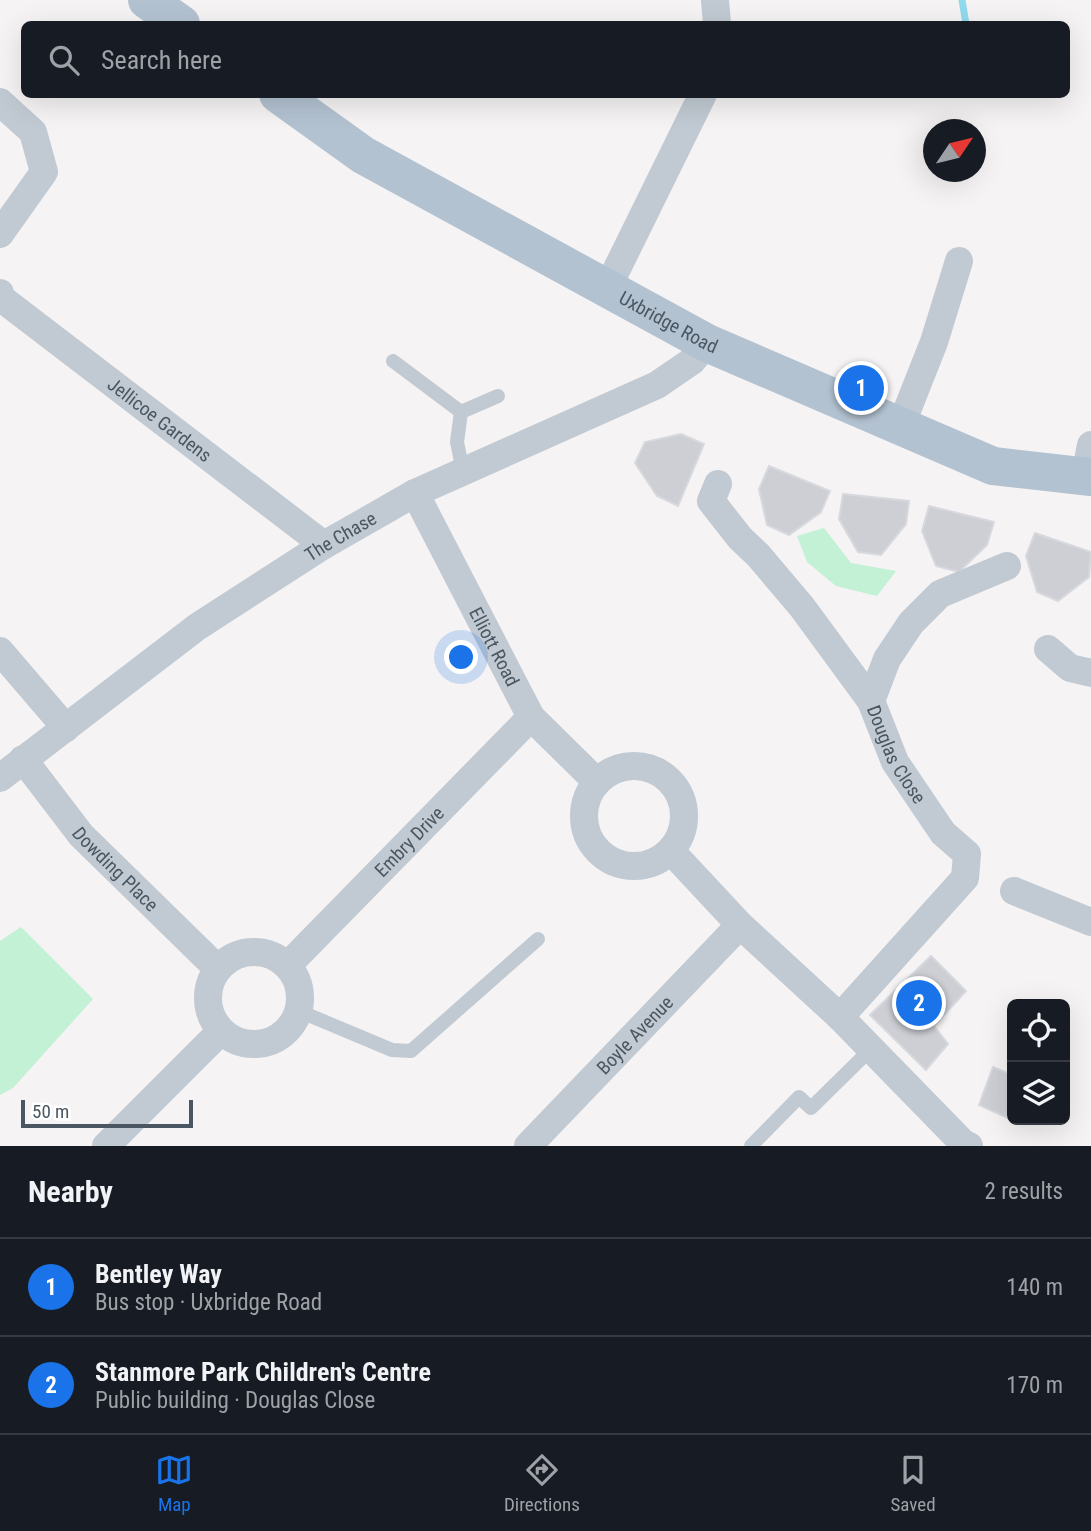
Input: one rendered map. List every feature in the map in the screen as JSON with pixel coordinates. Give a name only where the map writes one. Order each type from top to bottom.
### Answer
[{"type":"main road","points":[[147,0],[177,21]]},
{"type":"main road","name":"Uxbridge Road","points":[[284,98],[363,155],[707,343],[993,466],[1089,466]]},
{"type":"street","points":[[715,0],[717,21]]},
{"type":"street","points":[[607,289],[701,98]]},
{"type":"street","points":[[0,102],[33,132],[44,172],[0,234]]},
{"type":"street","points":[[900,428],[934,342],[959,261]]},
{"type":"street","name":"Jellicoe Gardens","points":[[0,293],[1,298],[324,545]]},
{"type":"street","name":"The Chase","points":[[0,778],[197,627],[324,545],[415,493],[657,385],[692,361],[707,343]]},
{"type":"street","name":"Douglas Close","points":[[718,484],[711,501],[802,607],[871,701],[895,762],[943,833],[967,855],[965,878],[840,1017]]},
{"type":"street","name":"Elliott Road","points":[[415,493],[531,717],[597,782]]},
{"type":"street","points":[[871,701],[887,659],[911,623],[940,594],[1007,566]]},
{"type":"street","points":[[1048,649],[1070,668],[1091,673]]},
{"type":"street","points":[[0,652],[65,728]]},
{"type":"street","name":"Embry Drive","points":[[288,965],[531,717]]},
{"type":"street","name":"Dowding Place","points":[[23,759],[81,835],[218,968]]},
{"type":"street","points":[[627,766],[644,767],[666,777],[678,791],[684,807],[684,824],[671,851],[656,861],[639,866],[622,865],[599,852],[589,838],[584,821],[586,803],[597,782],[610,772],[627,766]]},
{"type":"street","points":[[671,851],[740,925],[840,1017],[964,1145]]},
{"type":"street","points":[[1014,891],[1091,922]]},
{"type":"street","name":"Boyle Avenue","points":[[528,1146],[740,925]]},
{"type":"street","points":[[250,951],[266,953],[288,965],[297,979],[301,995],[299,1011],[290,1029],[277,1039],[262,1044],[246,1044],[221,1031],[212,1018],[207,1002],[209,986],[218,968],[234,956],[250,951]]},
{"type":"street","points":[[106,1146],[221,1031]]},
{"type":"lane","points":[[393,361],[461,412]]},
{"type":"lane","points":[[461,412],[498,396]]},
{"type":"lane","points":[[461,412],[457,442],[463,472]]},
{"type":"lane","points":[[299,1011],[392,1049],[411,1051],[538,939]]},
{"type":"lane","points":[[751,1146],[799,1097],[811,1108],[871,1049]]},
{"type":"green space","points":[[824,528],[851,563],[896,571],[877,596],[836,586],[807,562],[797,536]]},
{"type":"green space","points":[[21,927],[93,999],[13,1088],[0,1095],[0,941]]},
{"type":"building","points":[[681,434],[704,444],[678,506],[657,496],[635,463],[645,442]]},
{"type":"building","points":[[769,466],[830,491],[821,512],[789,535],[767,525],[759,489]]},
{"type":"building","points":[[843,494],[909,501],[906,524],[881,555],[858,552],[839,519]]},
{"type":"building","points":[[929,506],[994,522],[987,545],[959,572],[936,566],[922,531]]},
{"type":"building","points":[[1035,533],[1091,552],[1089,577],[1058,601],[1037,592],[1026,556]]},
{"type":"building","points":[[931,956],[966,991],[934,1026],[948,1044],[926,1070],[870,1015]]},
{"type":"building","points":[[993,1067],[1007,1073],[1007,1118],[979,1105]]},
{"type":"waterway","points":[[962,0],[966,21]]},
{"type":"place","name":"Bentley Way","points":[[861,388]]},
{"type":"place","name":"Stanmore Park Children's Centre","points":[[919,1003]]}]
